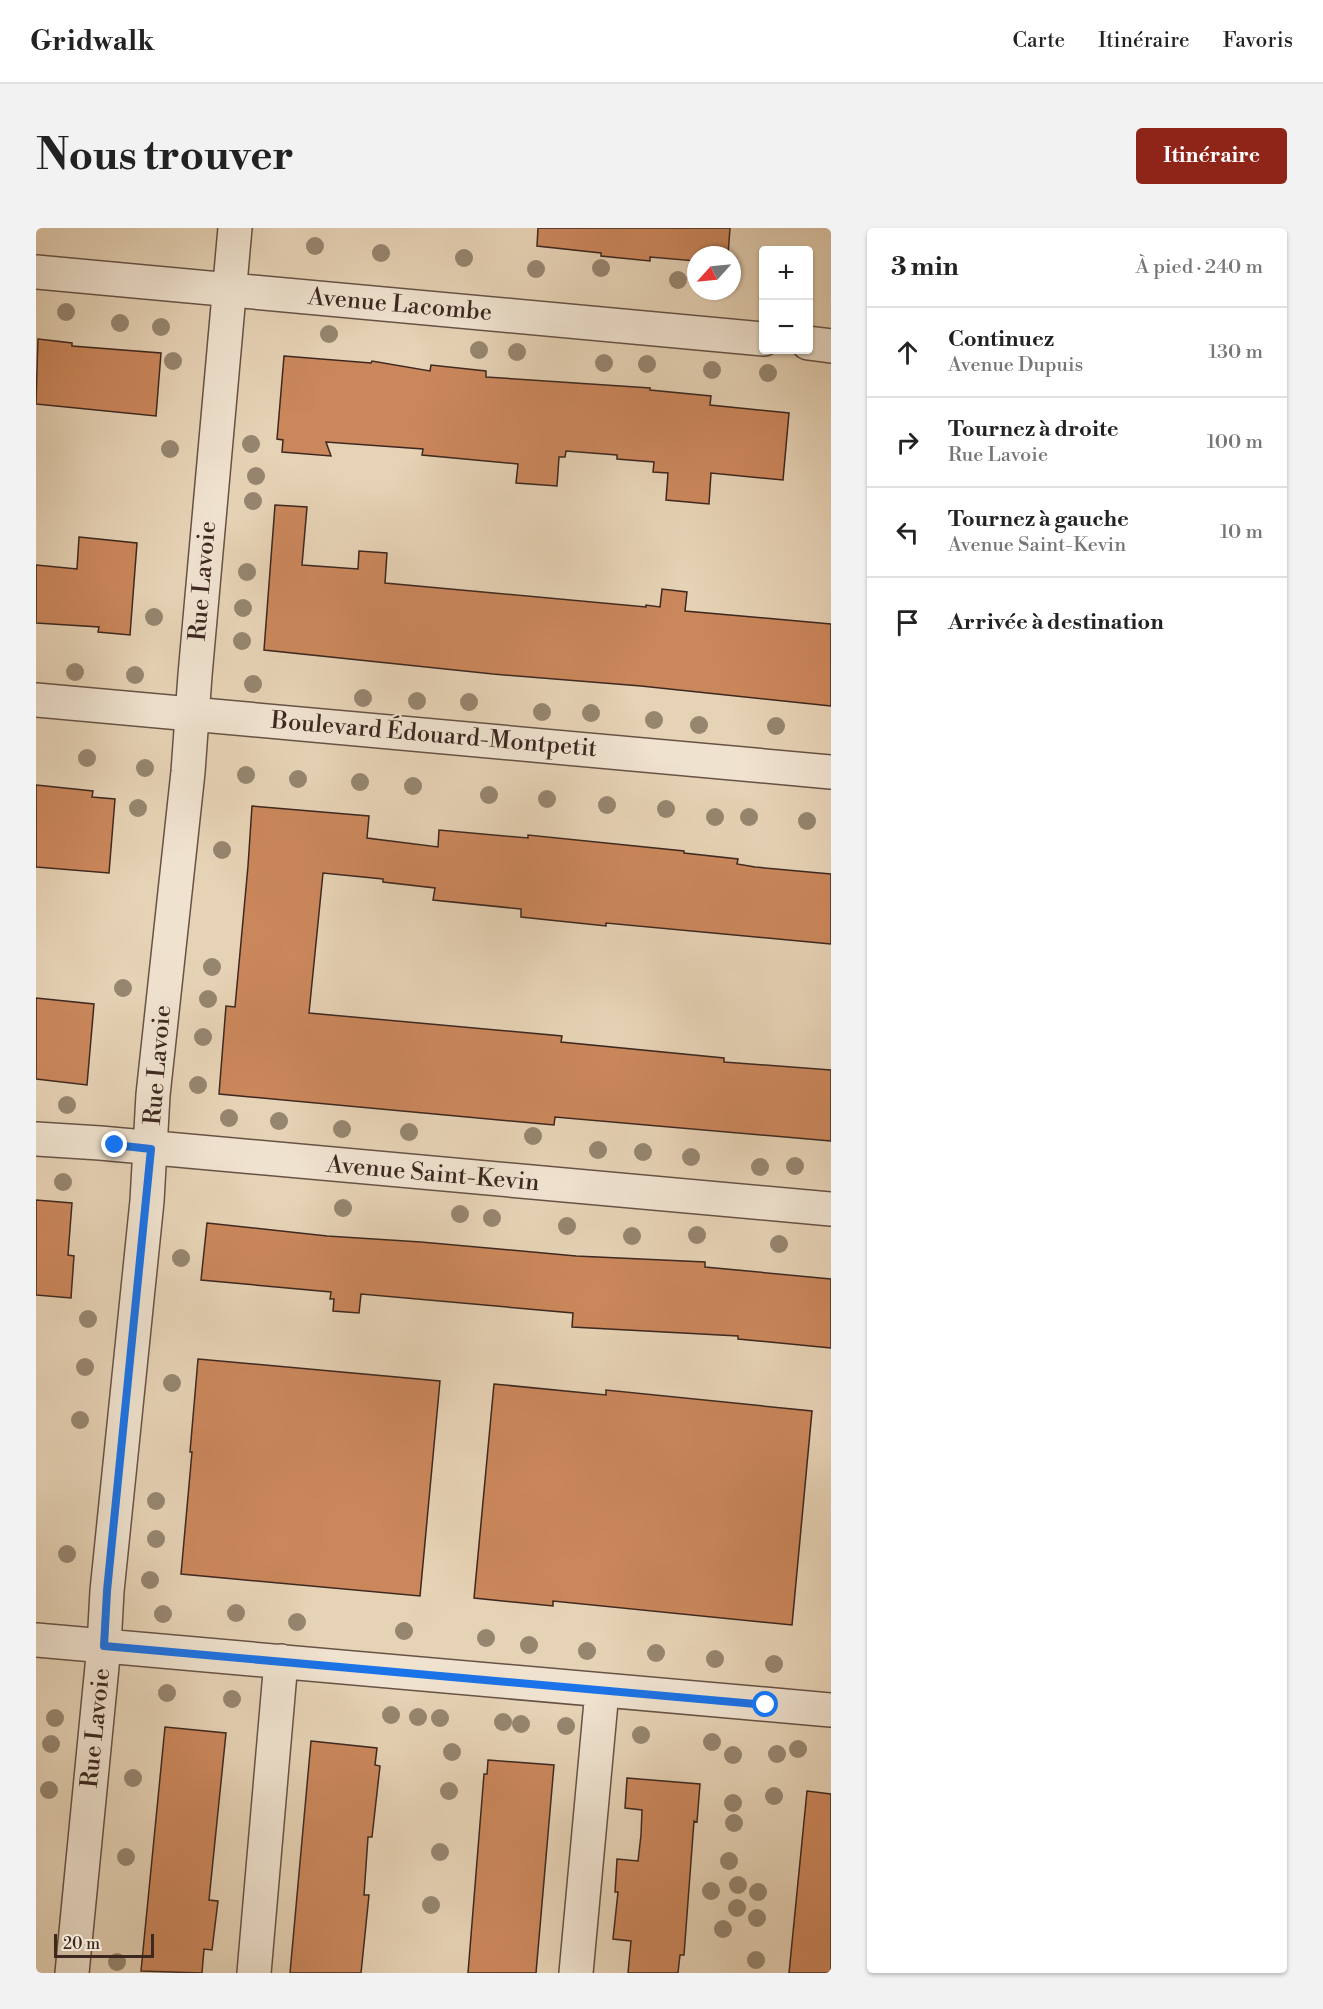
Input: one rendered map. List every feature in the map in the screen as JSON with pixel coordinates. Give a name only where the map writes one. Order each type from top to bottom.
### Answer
[{"type":"street","name":"Rue Lavoie","points":[[72,1973],[151,1149],[153,1095],[188,772],[235,228]]},
{"type":"street","name":"Avenue Lacombe","points":[[36,272],[759,339]]},
{"type":"street","points":[[813,344],[831,346]]},
{"type":"street","name":"Boulevard Édouard-Montpetit","points":[[36,700],[831,772]]},
{"type":"street","name":"Avenue Saint-Kevin","points":[[36,1139],[831,1209]]},
{"type":"street","points":[[36,1640],[831,1710]]},
{"type":"street","points":[[254,1973],[281,1661]]},
{"type":"street","points":[[576,1973],[602,1690]]},
{"type":"building","points":[[538,228],[730,228],[729,246],[687,246],[687,260],[650,257],[650,261],[537,246]]},
{"type":"building","points":[[38,339],[72,343],[72,346],[161,353],[156,416],[36,404]]},
{"type":"building","points":[[284,356],[371,363],[372,361],[430,371],[431,365],[486,371],[486,377],[650,388],[650,390],[711,396],[710,405],[789,413],[783,480],[711,473],[709,504],[666,500],[668,473],[653,472],[654,462],[617,459],[617,455],[566,451],[565,457],[559,457],[557,486],[516,483],[518,464],[422,455],[423,449],[326,442],[331,456],[282,452],[283,440],[277,439]]},
{"type":"building","points":[[275,505],[307,507],[302,565],[358,569],[359,551],[387,553],[385,583],[646,607],[646,605],[660,607],[662,589],[687,592],[685,611],[831,624],[831,706],[264,650]]},
{"type":"building","points":[[79,537],[137,543],[130,635],[98,632],[99,627],[36,623],[36,565],[77,569]]},
{"type":"building","points":[[36,785],[93,791],[92,797],[115,799],[109,873],[36,867]]},
{"type":"building","points":[[252,806],[369,816],[367,838],[438,847],[439,830],[528,838],[528,835],[684,851],[684,853],[738,859],[737,864],[755,867],[831,874],[831,944],[521,917],[521,909],[433,900],[435,888],[383,882],[383,879],[323,873],[309,1013],[562,1036],[561,1042],[724,1058],[724,1062],[831,1070],[831,1141],[555,1117],[554,1125],[219,1094],[226,1006],[235,1007]]},
{"type":"building","points":[[36,998],[94,1004],[87,1085],[36,1079]]},
{"type":"building","points":[[36,1200],[72,1203],[68,1255],[74,1256],[71,1298],[36,1295]]},
{"type":"building","points":[[207,1223],[327,1236],[576,1256],[705,1262],[705,1267],[831,1279],[831,1348],[738,1339],[738,1336],[572,1327],[573,1313],[361,1294],[359,1313],[333,1311],[334,1299],[330,1299],[331,1292],[201,1280]]},
{"type":"building","points":[[198,1359],[440,1381],[420,1596],[181,1574]]},
{"type":"building","points":[[494,1384],[606,1395],[606,1390],[812,1411],[792,1625],[553,1601],[553,1606],[474,1598]]},
{"type":"building","points":[[165,1727],[226,1733],[209,1900],[218,1901],[212,1950],[204,1949],[202,1973],[141,1971]]},
{"type":"building","points":[[311,1741],[377,1748],[375,1765],[380,1766],[372,1837],[368,1837],[364,1895],[369,1895],[361,1973],[290,1973]]},
{"type":"building","points":[[488,1760],[554,1765],[536,1973],[468,1973],[484,1774],[487,1774]]},
{"type":"building","points":[[627,1778],[700,1784],[697,1822],[694,1821],[684,1955],[680,1955],[678,1973],[628,1973],[631,1941],[613,1939],[618,1892],[615,1892],[617,1859],[638,1861],[641,1835],[642,1810],[625,1808]]},
{"type":"building","points":[[807,1791],[831,1794],[831,1973],[789,1973]]},
{"type":"route","points":[[115,1145],[151,1149],[107,1591],[104,1646],[766,1705]]}]
